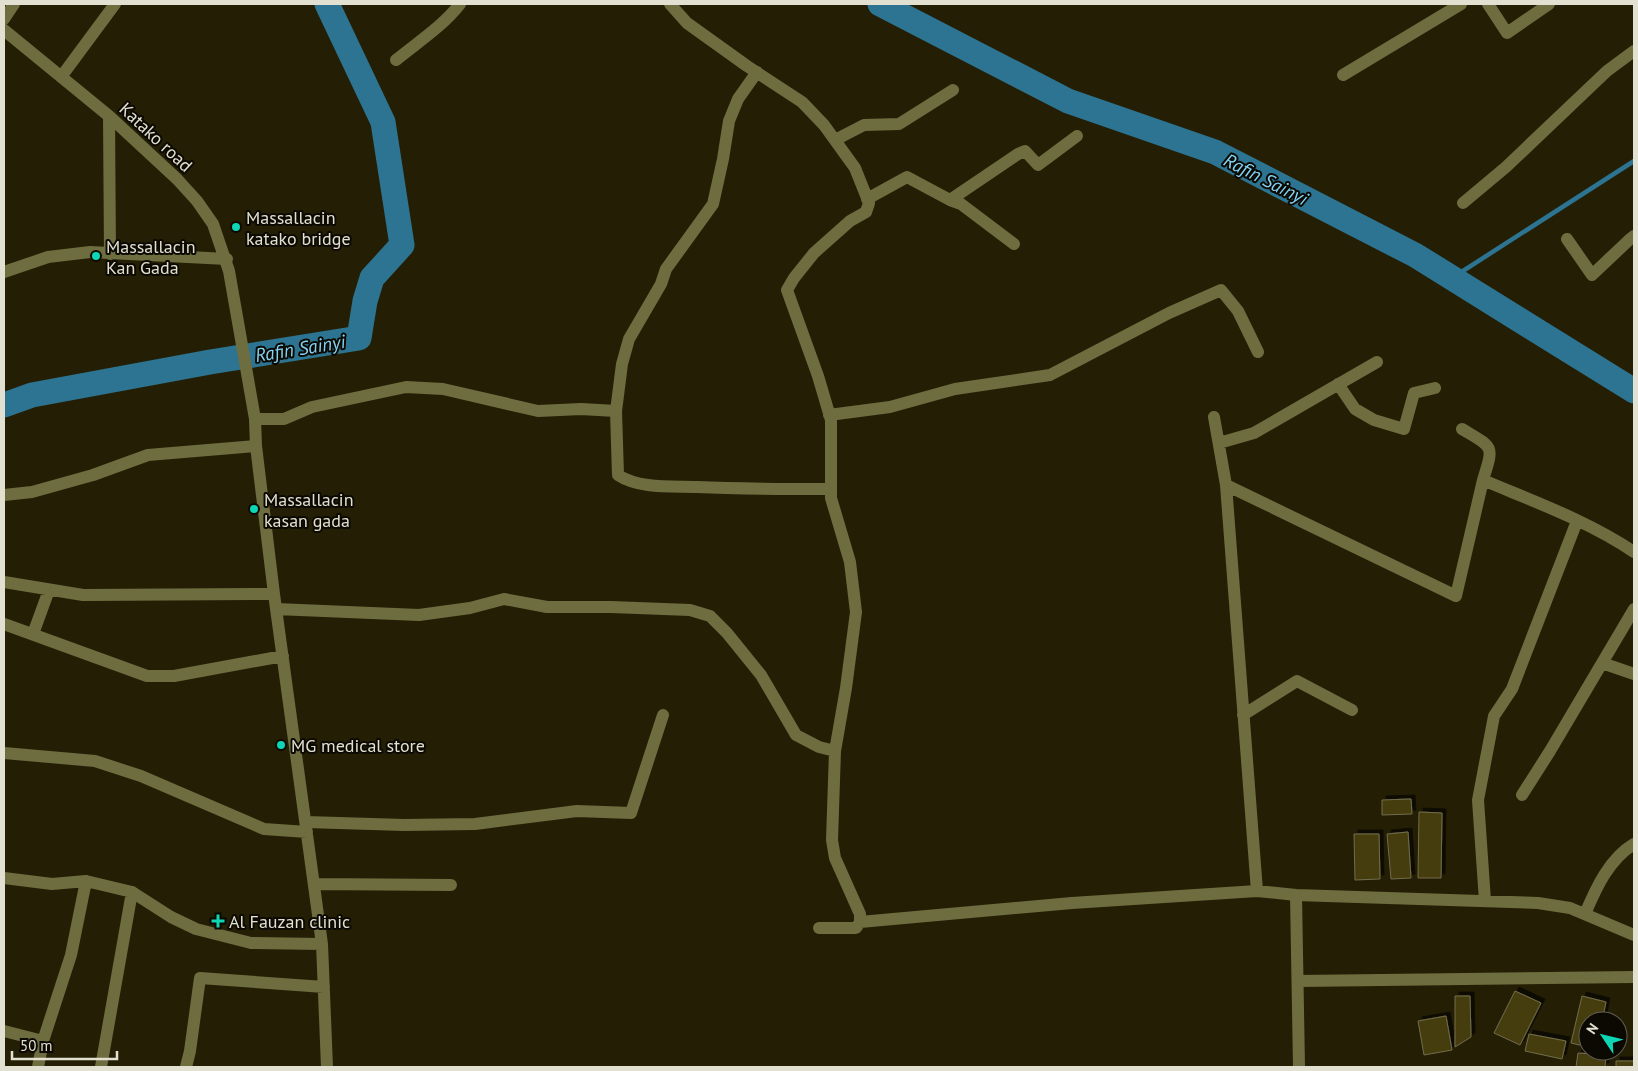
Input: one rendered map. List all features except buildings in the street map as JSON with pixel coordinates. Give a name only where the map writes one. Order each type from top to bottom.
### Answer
[{"type":"street","points":[[4,19],[14,4]]},
{"type":"street","points":[[61,77],[115,4]]},
{"type":"street","points":[[396,60],[441,24],[460,4]]},
{"type":"street","points":[[670,4],[687,23],[802,102],[824,125],[854,168],[869,203],[866,212],[850,221],[814,253],[787,290],[818,376],[831,420],[831,498],[850,562],[856,612],[835,751],[832,840],[835,858],[860,914],[860,922],[856,928],[819,928]]},
{"type":"street","points":[[1343,75],[1460,4]]},
{"type":"street","points":[[1488,4],[1507,33],[1549,4]]},
{"type":"street","name":"Katako road","points":[[4,30],[109,116],[177,179],[197,201],[213,224],[226,259],[255,419],[256,446],[264,496],[274,594],[322,944],[327,1067]]},
{"type":"street","points":[[1463,203],[1506,167],[1607,71],[1634,51]]},
{"type":"street","points":[[757,72],[738,99],[729,121],[713,204],[666,270],[661,284],[629,339],[622,364],[616,411],[618,474],[626,480],[665,486],[733,489],[830,489]]},
{"type":"street","points":[[835,140],[864,125],[899,124],[953,90]]},
{"type":"street","points":[[109,116],[110,254]]},
{"type":"street","points":[[950,200],[1018,154],[1025,151],[1038,166],[1077,136]]},
{"type":"street","points":[[867,199],[907,177],[961,204],[1014,244]]},
{"type":"street","points":[[1567,239],[1592,275],[1634,236]]},
{"type":"street","points":[[4,272],[48,257],[90,252],[226,259]]},
{"type":"street","points":[[829,415],[890,407],[955,389],[1050,375],[1169,314],[1221,290],[1238,311],[1258,352]]},
{"type":"street","points":[[1218,443],[1254,433],[1377,362]]},
{"type":"street","points":[[1338,384],[1355,409],[1374,420],[1404,429],[1414,394],[1435,388]]},
{"type":"street","points":[[255,419],[284,419],[312,408],[406,387],[444,389],[538,411],[581,409],[616,411]]},
{"type":"street","points":[[1214,417],[1226,485],[1257,891]]},
{"type":"street","points":[[1226,485],[1456,596],[1483,480],[1491,454],[1490,449],[1482,441],[1462,429]]},
{"type":"street","points":[[4,496],[32,492],[93,475],[148,455],[256,446]]},
{"type":"street","points":[[1483,480],[1615,539],[1634,552]]},
{"type":"street","points":[[1485,901],[1478,800],[1494,716],[1512,689],[1577,521]]},
{"type":"street","points":[[4,582],[83,595],[274,594]]},
{"type":"street","points":[[33,634],[49,590]]},
{"type":"street","points":[[276,609],[420,615],[470,608],[504,599],[547,607],[690,610],[710,616],[727,633],[761,675],[796,735],[812,745],[835,751]]},
{"type":"street","points":[[1522,795],[1634,609]]},
{"type":"street","points":[[4,624],[147,676],[174,676],[283,656]]},
{"type":"street","points":[[1602,663],[1634,674]]},
{"type":"street","points":[[1243,715],[1297,682],[1352,710]]},
{"type":"street","points":[[4,753],[95,761],[142,776],[264,829],[475,824],[577,811],[631,813],[663,716]]},
{"type":"street","points":[[1585,914],[1595,890],[1608,869],[1625,849],[1634,844]]},
{"type":"street","points":[[4,878],[52,884],[86,881],[132,892],[171,918],[196,929],[250,943],[322,944]]},
{"type":"street","points":[[38,1067],[43,1041],[71,955],[86,881]]},
{"type":"street","points":[[314,884],[451,885]]},
{"type":"street","points":[[860,922],[1062,904],[1257,891],[1296,895],[1538,903],[1570,908],[1634,935]]},
{"type":"street","points":[[101,1067],[132,892]]},
{"type":"street","points":[[1296,895],[1299,1067]]},
{"type":"street","points":[[1298,980],[1634,977]]},
{"type":"street","points":[[186,1067],[200,978],[324,986]]},
{"type":"street","points":[[4,1030],[43,1041]]},
{"type":"waterway","name":"Rafin Sainyi","points":[[4,405],[32,395],[210,362],[359,338],[365,301],[372,278],[402,245],[383,122],[327,4]]},
{"type":"waterway","name":"Rafin Sainyi","points":[[880,4],[1068,101],[1215,152],[1415,255],[1634,391]]},
{"type":"waterway","points":[[1452,278],[1634,161]]},
{"type":"place","name":"Massallacin katako bridge","points":[[236,227]]},
{"type":"place","name":"Massallacin Kan Gada","points":[[96,256]]},
{"type":"place","name":"Massallacin kasan gada","points":[[254,509]]},
{"type":"place","name":"MG medical store","points":[[281,745]]},
{"type":"place","name":"Al Fauzan clinic","points":[[218,921]]}]
